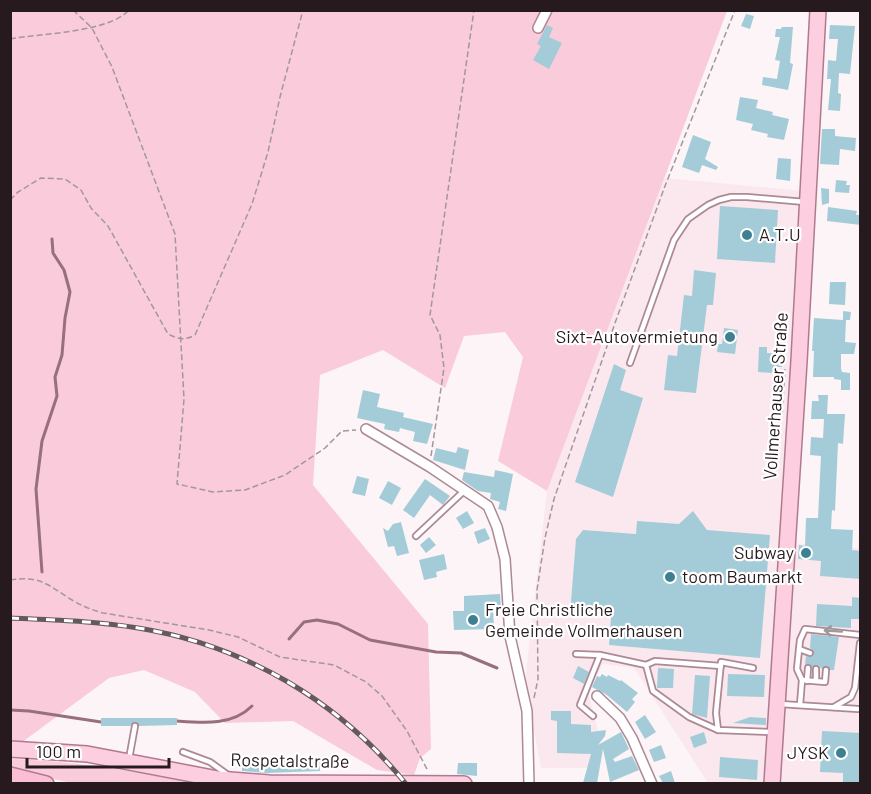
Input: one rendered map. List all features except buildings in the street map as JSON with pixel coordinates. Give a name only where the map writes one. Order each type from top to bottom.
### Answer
[{"type":"highway","points":[[10,775],[46,783]]},
{"type":"main road","name":"Vollmerhauser Straße","points":[[772,783],[777,733],[818,10]]},
{"type":"main road","name":"Rospetalstraße","points":[[10,749],[87,754],[218,779],[269,783],[464,783]]},
{"type":"street","points":[[538,28],[547,10]]},
{"type":"street","points":[[366,429],[430,467],[488,506],[497,527],[505,559],[510,636],[527,711],[530,783]]},
{"type":"street","points":[[597,696],[621,718],[652,783]]},
{"type":"lane","points":[[630,363],[674,240],[688,219],[713,202],[731,197],[808,202]]},
{"type":"lane","points":[[416,536],[465,490]]},
{"type":"lane","points":[[826,670],[825,682],[805,680],[797,669],[800,640],[805,630],[861,635]]},
{"type":"lane","points":[[834,708],[851,697],[855,688],[861,643]]},
{"type":"lane","points":[[799,649],[810,652]]},
{"type":"lane","points":[[576,654],[600,655],[646,665],[655,661],[721,666]]},
{"type":"lane","points":[[593,716],[580,705],[600,655]]},
{"type":"lane","points":[[718,730],[716,713],[721,662],[753,668]]},
{"type":"lane","points":[[646,665],[652,691],[689,717],[718,730],[777,733]]},
{"type":"lane","points":[[800,705],[808,668]]},
{"type":"lane","points":[[816,669],[816,681]]},
{"type":"lane","points":[[778,704],[858,709]]},
{"type":"lane","points":[[128,761],[135,726]]},
{"type":"lane","points":[[183,752],[210,762],[235,780]]},
{"type":"path","points":[[73,10],[92,28],[112,68],[175,234],[184,399],[177,484],[213,492],[245,490],[285,475],[325,448],[342,431],[366,429]]},
{"type":"path","points":[[10,39],[92,28],[124,16],[129,10]]},
{"type":"path","points":[[10,200],[18,192],[41,178],[65,179],[81,190],[91,208],[108,226],[168,334],[180,339],[195,334],[252,204],[268,152],[303,10]]},
{"type":"path","points":[[430,467],[444,368],[440,335],[430,315],[474,10]]},
{"type":"path","points":[[527,711],[536,694],[538,679],[537,590],[554,499],[665,186],[735,10]]},
{"type":"path","points":[[10,580],[20,579],[47,584],[87,608],[103,613],[238,637],[280,657],[325,663],[350,674],[366,682],[394,711],[434,783]]},
{"type":"shaded area","points":[[10,11],[727,11],[547,491],[498,461],[523,357],[505,332],[464,336],[445,388],[383,350],[320,375],[313,485],[428,624],[431,749],[420,758],[414,775],[377,770],[293,721],[225,723],[195,692],[144,670],[109,678],[21,743],[11,742]]},
{"type":"shaded area","points":[[665,178],[814,192],[791,543],[858,548],[860,521],[860,783],[708,783],[634,668],[603,664],[588,692],[601,741],[587,768],[541,768],[525,682],[547,491]]},
{"type":"shaded area","points":[[11,759],[102,767],[192,783],[72,783],[11,770]]},
{"type":"waterway","points":[[42,572],[36,489],[42,441],[57,396],[55,377],[62,355],[70,292],[64,270],[53,253],[52,239]]},
{"type":"waterway","points":[[289,639],[304,622],[317,620],[338,624],[370,640],[436,652],[461,653],[497,668]]},
{"type":"waterway","points":[[177,721],[217,722],[236,717],[252,706]]},
{"type":"waterway","points":[[10,710],[101,722]]},
{"type":"railway","points":[[10,618],[90,622],[138,628],[177,636],[252,663],[287,681],[351,727],[380,754],[406,784]]},
{"type":"place","name":"A.T.U","points":[[747,235]]},
{"type":"place","name":"Sixt-Autovermietung","points":[[730,337]]},
{"type":"place","name":"Subway","points":[[806,553]]},
{"type":"place","name":"toom Baumarkt","points":[[670,577]]},
{"type":"place","name":"Freie Christliche Gemeinde Vollmerhausen","points":[[473,620]]},
{"type":"place","name":"JYSK","points":[[841,753]]}]
